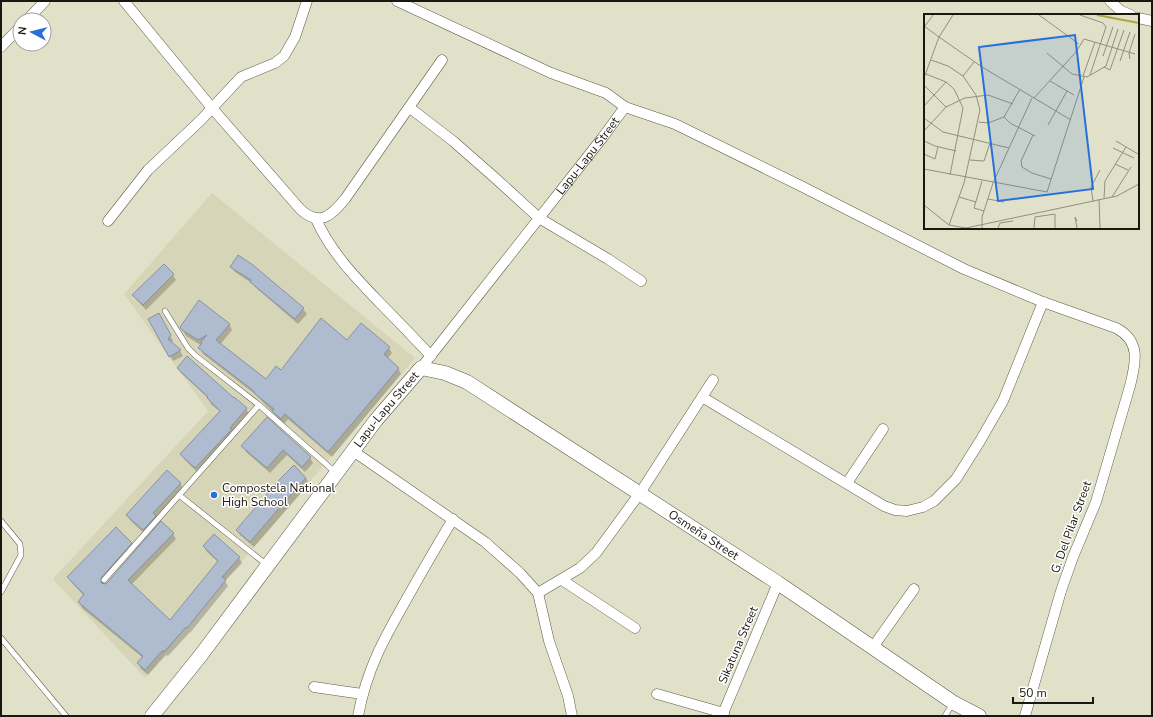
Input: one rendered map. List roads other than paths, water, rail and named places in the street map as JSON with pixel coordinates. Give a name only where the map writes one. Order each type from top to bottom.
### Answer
[{"type":"street","points":[[35,12],[45,1]]},
{"type":"street","points":[[124,1],[212,108],[301,210],[308,216],[316,219],[325,217],[335,212],[410,108],[442,60]]},
{"type":"street","points":[[108,221],[148,170],[212,108],[241,77],[275,63],[284,56],[295,37],[307,1]]},
{"type":"street","points":[[397,1],[552,73],[606,93],[625,107],[675,124],[964,269],[1043,302],[1003,400],[980,441],[956,479],[934,501],[923,507],[907,511],[895,510],[884,506],[702,397]]},
{"type":"street","points":[[1110,1],[1121,11],[1128,14]]},
{"type":"street","points":[[1139,18],[1152,21]]},
{"type":"street","points":[[1,47],[12,35]]},
{"type":"street","name":"Lapu-Lapu Street","points":[[152,716],[201,655],[352,451],[388,405],[421,368],[478,298],[603,138],[625,107]]},
{"type":"street","points":[[410,108],[453,142],[539,218],[642,281]]},
{"type":"street","points":[[316,219],[322,234],[336,254],[361,283],[431,356]]},
{"type":"street","name":"G. Del Pilar Street","points":[[1025,716],[1062,590],[1073,557],[1096,502],[1135,368],[1134,347],[1130,338],[1124,332],[1043,302]]},
{"type":"street","name":"Osmeña Street","points":[[421,368],[445,373],[467,382],[778,583],[954,702],[979,716]]},
{"type":"street","points":[[538,593],[580,568],[596,553],[640,493],[713,380]]},
{"type":"street","points":[[847,483],[883,429]]},
{"type":"street","points":[[352,451],[485,542],[504,557],[538,593],[549,641],[568,696],[572,716]]},
{"type":"street","points":[[358,716],[362,694],[380,646],[453,519]]},
{"type":"street","points":[[562,580],[635,628]]},
{"type":"street","name":"Sikatuna Street","points":[[723,714],[778,583]]},
{"type":"street","points":[[873,647],[914,590]]},
{"type":"street","points":[[314,687],[362,694]]},
{"type":"street","points":[[657,694],[723,714]]},
{"type":"lane","points":[[165,311],[188,348],[196,356],[259,405],[336,473]]},
{"type":"lane","points":[[104,580],[259,405]]},
{"type":"lane","points":[[179,495],[268,566]]},
{"type":"lane","points":[[1,520],[20,544],[21,550],[19,562],[1,592]]},
{"type":"lane","points":[[1,638],[66,716]]},
{"type":"lane","points":[[945,716],[954,702]]},
{"type":"place","name":"Compostela National High School","points":[[214,495]]}]
